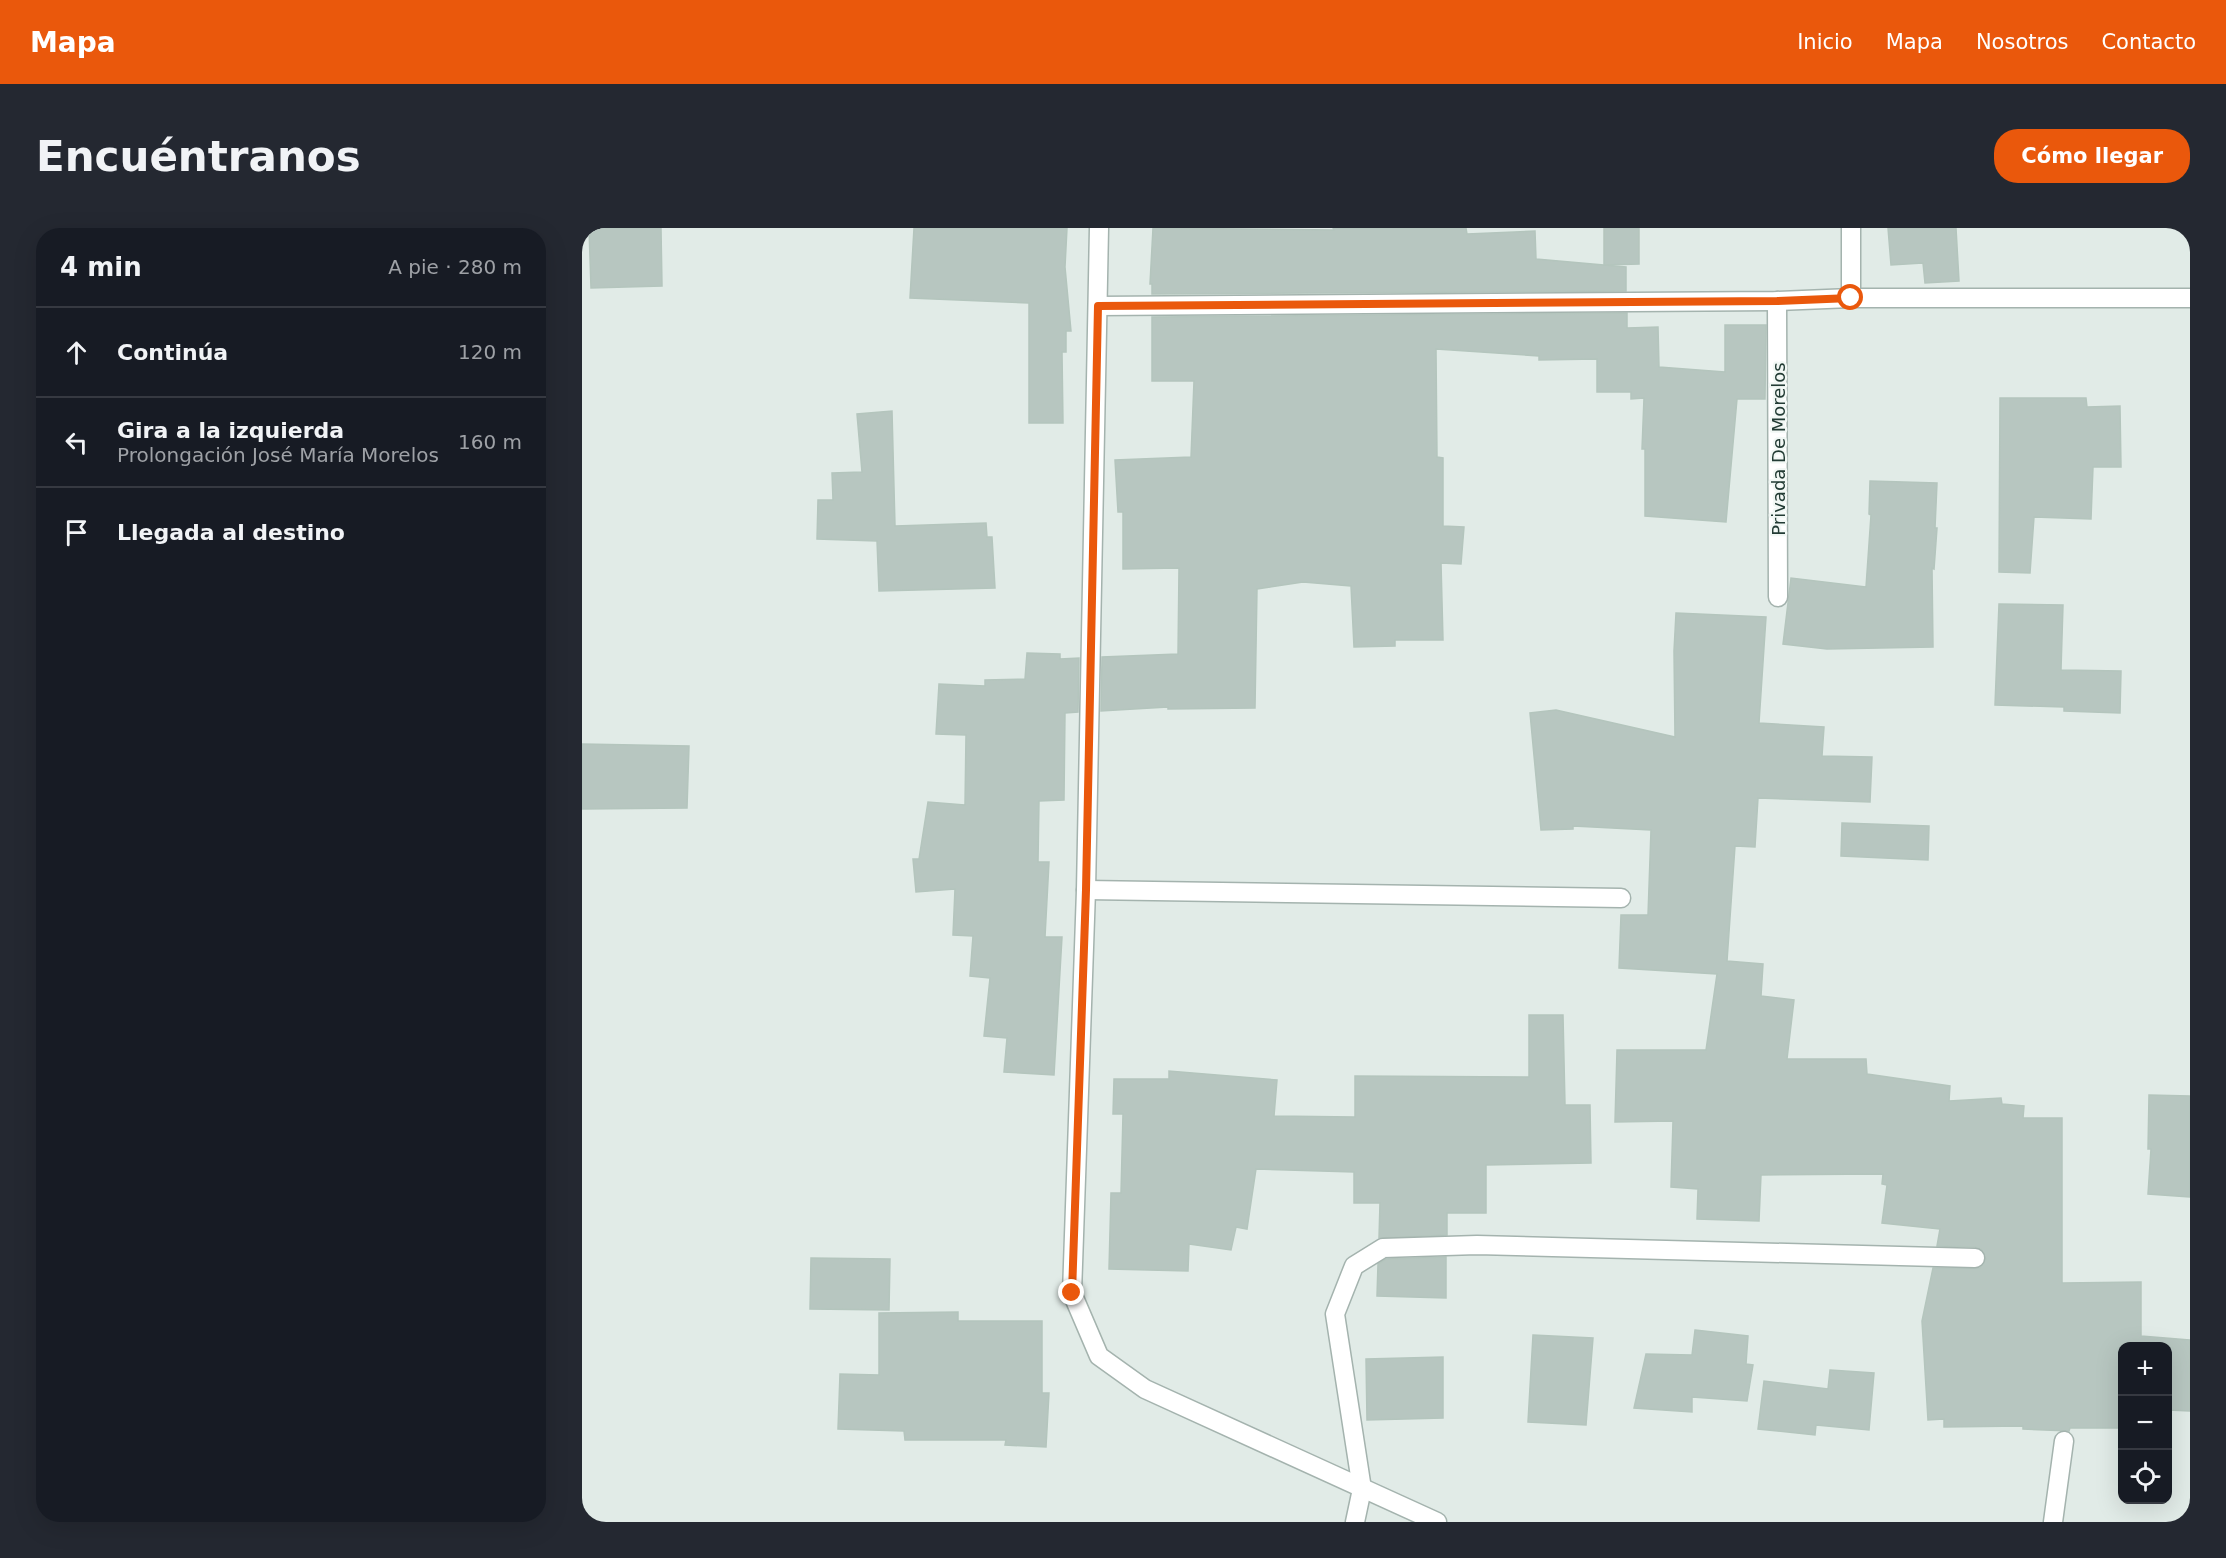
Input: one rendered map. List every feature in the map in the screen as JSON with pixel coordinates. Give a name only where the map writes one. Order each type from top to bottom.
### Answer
[{"type":"street","points":[[1099,228],[1086,890],[1072,1293],[1099,1356],[1145,1389],[1437,1522]]},
{"type":"street","points":[[1851,228],[1851,298]]},
{"type":"street","points":[[1098,306],[1777,301],[1851,298],[2190,298]]},
{"type":"street","name":"Privada De Morelos","points":[[1777,301],[1778,597]]},
{"type":"street","points":[[1086,890],[1621,898]]},
{"type":"street","points":[[1355,1522],[1362,1489],[1335,1314],[1354,1266],[1383,1248],[1477,1245],[1975,1258]]},
{"type":"street","points":[[2052,1522],[2064,1441]]},
{"type":"building","points":[[589,228],[661,228],[662,286],[591,288]]},
{"type":"building","points":[[914,228],[1067,228],[1065,267],[1071,331],[1066,331],[1066,352],[1062,352],[1063,423],[1029,423],[1029,303],[910,298]]},
{"type":"building","points":[[1153,228],[1334,230],[1333,228],[1466,228],[1467,234],[1535,231],[1536,259],[1626,267],[1626,291],[1152,294],[1152,284],[1150,284]]},
{"type":"building","points":[[1604,228],[1639,228],[1639,264],[1604,265]]},
{"type":"building","points":[[1888,228],[1956,228],[1959,281],[1925,283],[1923,263],[1891,265]]},
{"type":"building","points":[[1627,313],[1627,328],[1658,327],[1659,367],[1725,372],[1725,325],[1766,325],[1765,399],[1737,399],[1726,522],[1645,516],[1645,449],[1642,449],[1644,398],[1631,399],[1631,392],[1597,392],[1597,359],[1539,360],[1539,356],[1436,349],[1437,457],[1443,458],[1443,526],[1464,527],[1461,564],[1441,563],[1443,640],[1395,640],[1395,646],[1354,647],[1351,586],[1303,582],[1257,589],[1255,708],[1168,709],[1168,707],[1101,711],[1102,657],[1178,654],[1179,568],[1123,569],[1123,512],[1118,512],[1115,460],[1191,457],[1194,381],[1152,381],[1152,317]]},
{"type":"building","points":[[2000,398],[2086,398],[2087,407],[2120,406],[2121,467],[2093,467],[2091,519],[2034,517],[2030,573],[1999,572]]},
{"type":"building","points":[[892,411],[895,526],[986,523],[987,537],[992,537],[995,588],[879,591],[877,541],[817,539],[818,500],[833,500],[832,473],[862,472],[857,414]]},
{"type":"building","points":[[1870,481],[1937,483],[1935,528],[1937,528],[1934,569],[1932,568],[1933,647],[1827,649],[1783,644],[1791,578],[1866,587],[1871,515],[1869,514]]},
{"type":"building","points":[[1999,604],[2063,605],[2061,670],[2121,671],[2120,713],[2064,711],[2064,707],[1995,705]]},
{"type":"building","points":[[1676,613],[1766,617],[1759,723],[1824,727],[1822,756],[1872,757],[1870,802],[1758,798],[1755,847],[1735,846],[1727,961],[1763,964],[1761,996],[1794,1000],[1787,1059],[1866,1059],[1867,1074],[1950,1086],[1949,1101],[2001,1098],[2002,1104],[2024,1106],[2023,1118],[2062,1118],[2062,1283],[2141,1282],[2141,1336],[2190,1340],[2190,1411],[2172,1410],[2172,1342],[2118,1342],[2118,1428],[2070,1428],[2069,1431],[2023,1429],[2023,1426],[1944,1427],[1944,1419],[1928,1420],[1922,1321],[1933,1268],[1980,1268],[1986,1259],[1981,1249],[1937,1246],[1940,1229],[1882,1223],[1887,1185],[1882,1184],[1883,1174],[1761,1175],[1759,1221],[1697,1219],[1698,1189],[1671,1187],[1673,1121],[1615,1122],[1617,1050],[1706,1050],[1717,974],[1619,968],[1621,915],[1648,915],[1651,830],[1573,826],[1573,829],[1541,830],[1530,713],[1556,710],[1675,737]]},
{"type":"building","points":[[1027,653],[1060,654],[1060,659],[1079,658],[1078,712],[1065,713],[1064,800],[1039,801],[1038,862],[1049,862],[1045,937],[1062,937],[1054,1075],[1004,1072],[1007,1038],[984,1036],[990,978],[970,976],[973,936],[953,935],[955,889],[916,892],[913,859],[919,859],[928,802],[965,805],[966,735],[936,734],[939,684],[985,686],[985,680],[1025,679]]},
{"type":"building","points":[[582,744],[689,746],[687,808],[582,809]]},
{"type":"building","points":[[1842,823],[1929,826],[1928,860],[1841,856]]},
{"type":"building","points":[[1529,1015],[1563,1015],[1565,1105],[1590,1105],[1591,1163],[1486,1165],[1486,1213],[1447,1213],[1447,1235],[1379,1238],[1380,1203],[1354,1203],[1354,1172],[1256,1169],[1247,1229],[1236,1227],[1231,1250],[1189,1244],[1188,1271],[1109,1269],[1111,1193],[1121,1193],[1123,1114],[1113,1114],[1114,1079],[1169,1079],[1169,1071],[1277,1080],[1274,1116],[1355,1117],[1355,1076],[1529,1077]]},
{"type":"building","points":[[2149,1095],[2190,1096],[2190,1197],[2148,1194],[2151,1149],[2148,1149]]},
{"type":"building","points":[[1446,1257],[1446,1298],[1377,1296],[1378,1264],[1386,1259]]},
{"type":"building","points":[[811,1258],[890,1259],[889,1310],[810,1309]]},
{"type":"building","points":[[958,1312],[958,1321],[1042,1321],[1042,1393],[1049,1393],[1046,1447],[1005,1445],[1006,1440],[905,1440],[904,1431],[838,1429],[840,1374],[879,1375],[879,1313]]},
{"type":"building","points":[[1695,1330],[1748,1336],[1746,1364],[1753,1365],[1747,1401],[1692,1397],[1692,1412],[1634,1408],[1646,1354],[1692,1355]]},
{"type":"building","points":[[1533,1335],[1593,1338],[1586,1425],[1528,1422]]},
{"type":"building","points":[[1443,1357],[1443,1418],[1367,1420],[1366,1359]]},
{"type":"building","points":[[1830,1370],[1874,1373],[1869,1430],[1816,1425],[1815,1435],[1758,1429],[1764,1381],[1828,1389]]},
{"type":"route","points":[[1072,1293],[1086,890],[1098,306],[1777,301],[1851,298]]}]
